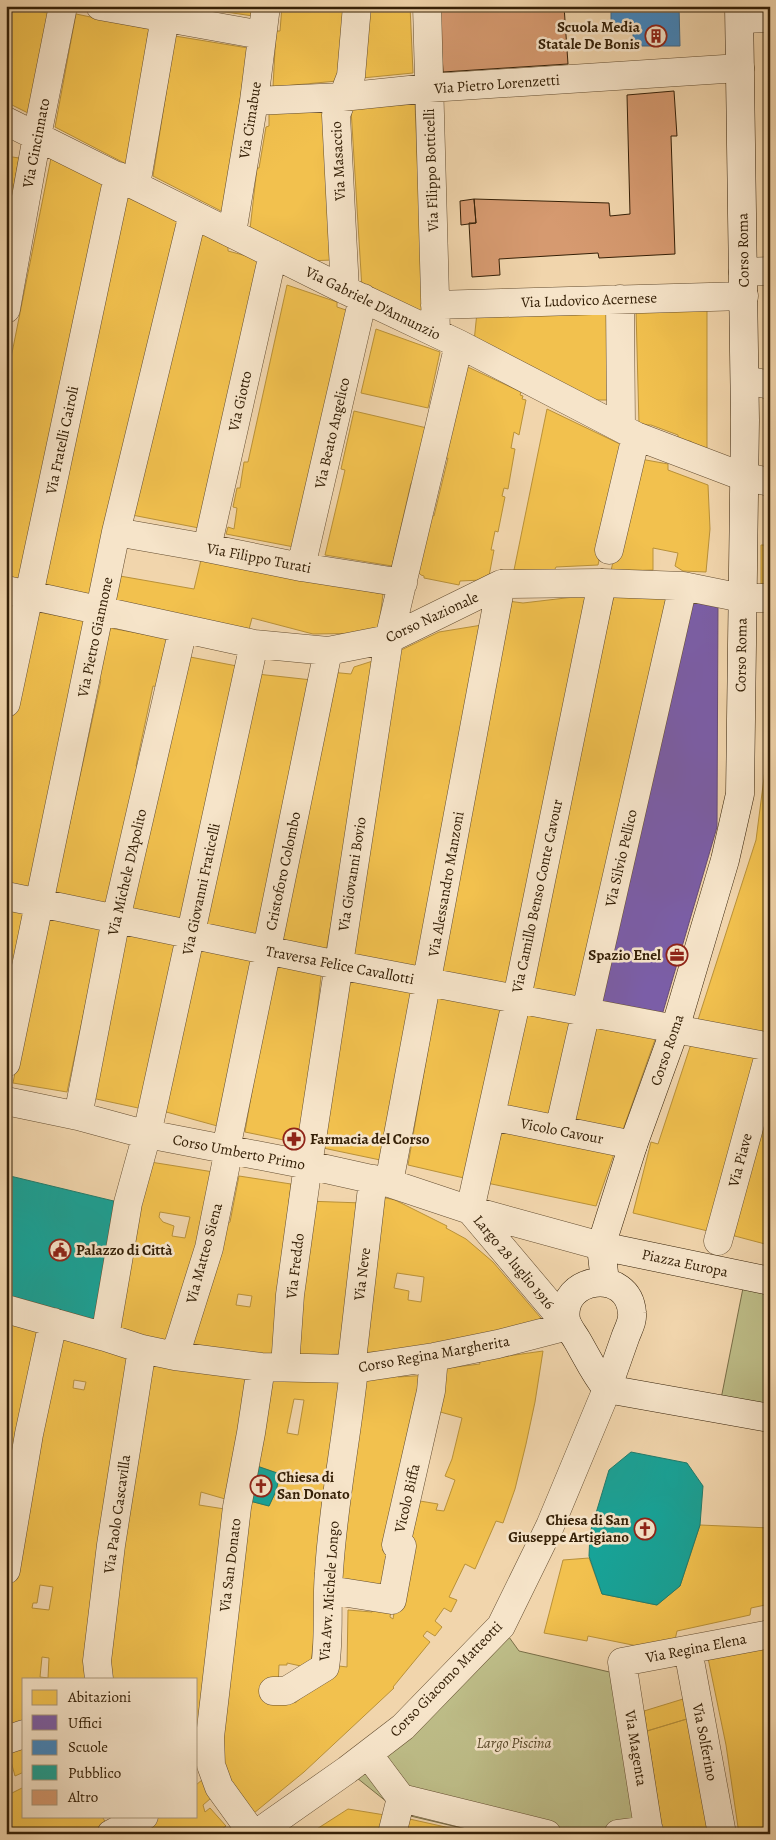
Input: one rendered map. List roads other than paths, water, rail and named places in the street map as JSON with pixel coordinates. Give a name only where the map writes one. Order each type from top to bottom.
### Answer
[{"type":"street","name":"Via Cincinnato","points":[[6,309],[37,136],[63,6]]},
{"type":"street","points":[[100,6],[167,12],[262,36]]},
{"type":"street","name":"Via Cimabue","points":[[232,232],[254,100],[266,6]]},
{"type":"street","name":"Via Masaccio","points":[[354,294],[336,115],[351,76],[357,6]]},
{"type":"street","name":"Via Filippo Botticelli","points":[[403,583],[447,339],[435,305],[427,6]]},
{"type":"street","name":"Via Fratelli Cairoli","points":[[6,702],[18,593],[127,181],[167,12]]},
{"type":"street","name":"Corso Roma","points":[[611,1285],[601,1246],[675,1029],[725,860],[740,794],[742,598],[757,479],[757,383],[740,68],[752,14]]},
{"type":"street","name":"Via Pietro Lorenzetti","points":[[254,100],[342,97],[429,88],[740,68]]},
{"type":"street","name":"Via Gabriele D'Annunzio","points":[[6,121],[447,339],[628,432],[757,479]]},
{"type":"street","name":"Via Pietro Giannone","points":[[6,1063],[116,532],[193,214]]},
{"type":"street","name":"Via Giotto","points":[[207,548],[273,254]]},
{"type":"street","name":"Via Ludovico Acernese","points":[[435,305],[620,299],[752,280]]},
{"type":"street","name":"Via Beato Angelico","points":[[301,568],[354,294]]},
{"type":"street","points":[[609,550],[628,432],[620,299]]},
{"type":"street","name":"Via Filippo Turati","points":[[116,532],[207,548],[301,568],[403,583]]},
{"type":"street","name":"Via Giovanni Bovio","points":[[308,1165],[389,639],[403,583]]},
{"type":"street","name":"Corso Nazionale","points":[[18,593],[254,644],[328,651],[389,639],[501,584],[602,583],[683,586]]},
{"type":"street","name":"Via Camillo Benso Conte Cavour","points":[[470,1210],[517,998],[602,583]]},
{"type":"street","name":"Via Alessandro Manzoni","points":[[381,1181],[427,982],[501,584]]},
{"type":"street","points":[[683,586],[742,598],[770,598]]},
{"type":"street","name":"Via Silvio Pellico","points":[[559,1130],[683,586]]},
{"type":"street","name":"Via Michele D'Apolito","points":[[78,1116],[116,919],[183,629]]},
{"type":"street","name":"Via Giovanni Fraticelli","points":[[105,1336],[128,1203],[146,1134],[191,935],[254,644]]},
{"type":"street","name":"Cristoforo Colombo","points":[[228,1149],[328,651]]},
{"type":"street","name":"Traversa Felice Cavallotti","points":[[6,896],[338,965],[770,1047]]},
{"type":"street","name":"Via Piave","points":[[718,1241],[770,1051]]},
{"type":"street","name":"Corso Umberto Primo","points":[[6,1101],[78,1116],[146,1134],[381,1181],[470,1210]]},
{"type":"street","name":"Vicolo Cavour","points":[[491,1116],[634,1145]]},
{"type":"street","name":"Via Matteo Siena","points":[[175,1356],[209,1248],[228,1149]]},
{"type":"street","name":"Via Freddo","points":[[273,1367],[290,1296],[308,1165]]},
{"type":"street","name":"Via Neve","points":[[352,1369],[381,1181]]},
{"type":"street","name":"Largo 28 luglio 1916","points":[[470,1210],[601,1246]]},
{"type":"street","name":"Largo 28 luglio 1916","points":[[470,1210],[572,1332]]},
{"type":"street","name":"Piazza Europa","points":[[601,1246],[770,1281]]},
{"type":"street","points":[[611,1285],[644,1255]]},
{"type":"street","points":[[607,1389],[631,1321],[632,1308],[627,1296],[611,1285],[591,1283],[579,1288],[574,1293],[566,1312],[572,1332],[596,1375],[607,1389],[770,1418]]},
{"type":"street","name":"Corso Regina Margherita","points":[[6,1309],[105,1336],[142,1349],[175,1356],[273,1367],[352,1369],[434,1357],[572,1332]]},
{"type":"street","points":[[6,1570],[29,1434],[53,1322]]},
{"type":"street","points":[[572,1332],[588,1346],[602,1348],[616,1343],[626,1334]]},
{"type":"street","name":"Via Paolo Cascavilla","points":[[99,1678],[97,1661],[110,1554],[142,1349]]},
{"type":"street","name":"Vicolo Biffa","points":[[329,1590],[392,1600],[402,1546],[396,1545],[429,1400],[434,1357]]},
{"type":"street","name":"Via San Donato","points":[[255,1834],[219,1787],[204,1771],[210,1737],[237,1507],[251,1433],[273,1367]]},
{"type":"street","name":"Via Avv. Michele Longo","points":[[273,1691],[286,1691],[325,1667],[329,1590],[328,1574],[338,1483],[351,1400],[352,1369]]},
{"type":"street","name":"Corso Giacomo Matteotti","points":[[255,1834],[368,1754],[402,1727],[502,1626],[550,1526],[607,1389]]},
{"type":"street","name":"Via Regina Elena","points":[[622,1662],[770,1634]]},
{"type":"street","name":"Via Solferino","points":[[688,1650],[722,1834]]},
{"type":"street","name":"Via Magenta","points":[[622,1662],[649,1832]]},
{"type":"street","points":[[6,1740],[22,1735]]},
{"type":"street","points":[[368,1754],[401,1798],[481,1826],[547,1834]]},
{"type":"street","points":[[392,1834],[401,1798]]},
{"type":"street","points":[[112,1827],[138,1818]]},
{"type":"street","points":[[618,1834],[649,1832]]},
{"type":"place","name":"Scuola Media Statale De Bonis","points":[[656,36]]},
{"type":"place","name":"Spazio Enel","points":[[677,955]]},
{"type":"place","name":"Farmacia del Corso","points":[[294,1139]]},
{"type":"place","name":"Palazzo di Città","points":[[60,1250]]},
{"type":"place","name":"Chiesa di San Donato","points":[[261,1486]]},
{"type":"place","name":"Chiesa di San Giuseppe Artigiano","points":[[645,1529]]},
{"type":"park label","name":"Largo Piscina","points":[[514,1743]]}]
